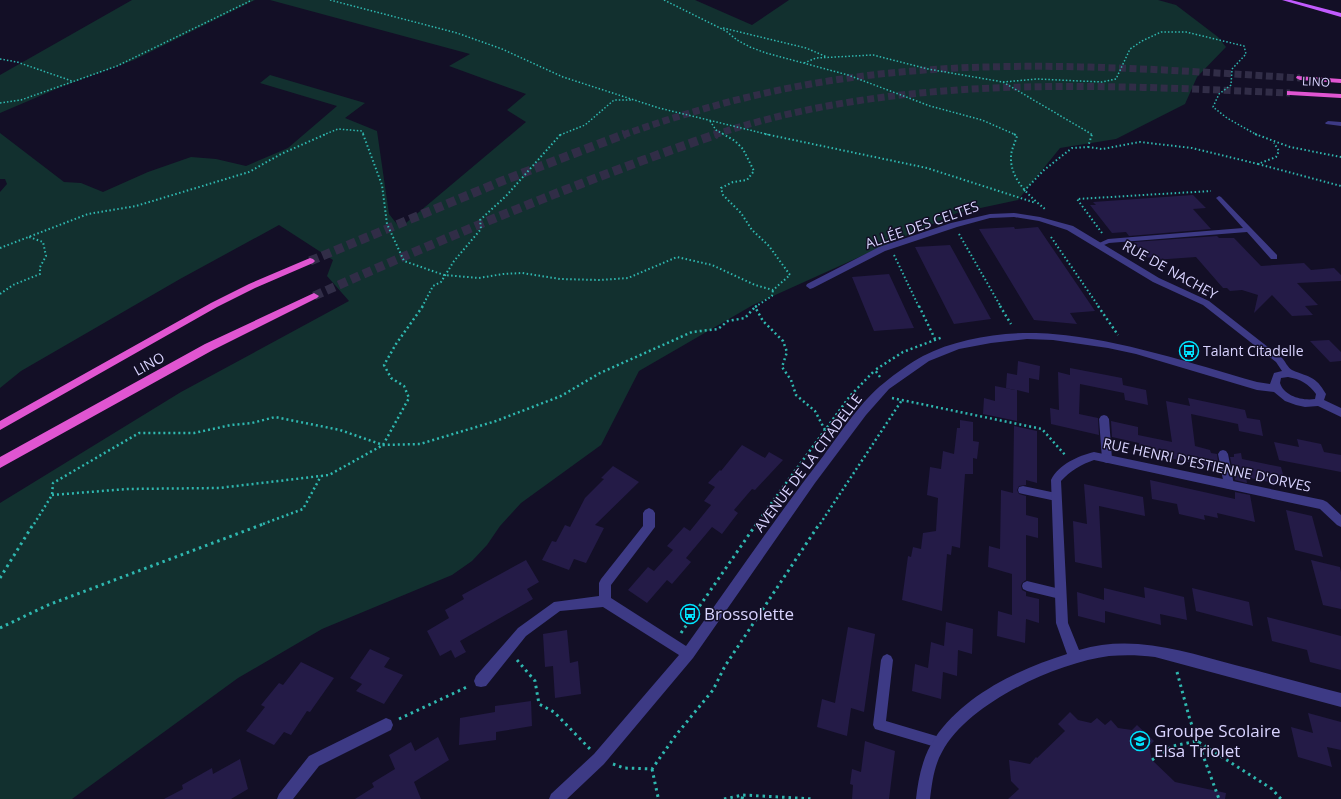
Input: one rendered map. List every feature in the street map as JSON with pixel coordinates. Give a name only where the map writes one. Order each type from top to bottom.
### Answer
[{"type":"highway","name":"LINO","points":[[1300,78],[1341,81]]},
{"type":"highway","name":"LINO","points":[[1290,93],[1341,96]]},
{"type":"highway","name":"LINO","points":[[0,426],[214,305],[252,286],[310,261]]},
{"type":"highway","name":"LINO","points":[[0,463],[209,347],[314,296]]},
{"type":"main road","points":[[1285,0],[1341,15]]},
{"type":"street","name":"ALLÉE DES CELTES","points":[[810,286],[890,247],[954,225],[990,216],[1014,215],[1040,219],[1070,228]]},
{"type":"street","name":"RUE DE NACHEY","points":[[1070,228],[1156,280],[1206,303],[1279,360],[1288,373]]},
{"type":"street","name":"AVENUE DE LA CITADELLE","points":[[556,799],[599,759],[688,654],[811,480],[862,412],[886,386],[926,359],[957,346],[991,340],[1028,336],[1053,337],[1108,345],[1136,351],[1257,386],[1277,389]]},
{"type":"street","points":[[1319,402],[1321,394],[1315,384],[1302,377],[1288,373],[1277,376],[1274,384],[1277,389],[1287,398],[1302,404],[1315,404],[1319,402],[1341,413]]},
{"type":"street","name":"RUE HENRI D'ESTIENNE D'ORVES","points":[[1075,657],[1062,623],[1056,480],[1058,476],[1075,465],[1091,457],[1107,459],[1323,505],[1341,522]]},
{"type":"street","points":[[605,601],[605,583],[649,527],[649,513]]},
{"type":"street","points":[[481,681],[522,632],[558,606],[605,601],[688,654]]},
{"type":"street","points":[[923,799],[929,767],[940,742],[976,704],[1013,682],[1075,657],[1100,651],[1117,649],[1153,651],[1174,655],[1341,700]]},
{"type":"street","points":[[284,799],[314,762],[386,725]]},
{"type":"lane","points":[[1328,123],[1341,124]]},
{"type":"lane","points":[[1219,198],[1274,257]]},
{"type":"lane","points":[[1099,245],[1108,241],[1249,230]]},
{"type":"lane","points":[[1104,419],[1107,459]]},
{"type":"lane","points":[[1223,454],[1228,485]]},
{"type":"lane","points":[[1022,490],[1056,497]]},
{"type":"lane","points":[[1027,586],[1060,594]]},
{"type":"lane","points":[[887,660],[879,725],[940,742]]},
{"type":"path","points":[[0,103],[22,100],[116,66],[252,0]]},
{"type":"path","points":[[330,0],[457,33],[502,49],[563,77],[633,100],[758,134],[927,168],[1036,203]]},
{"type":"path","points":[[664,0],[726,31],[734,39],[748,47],[865,80],[944,111],[961,114],[997,125],[1017,136],[1011,159],[1016,176],[1024,191],[1036,203],[1048,211]]},
{"type":"path","points":[[718,27],[806,48],[827,57]]},
{"type":"path","points":[[1003,82],[1037,80],[1102,82],[1116,79],[1130,49],[1142,41],[1161,32],[1186,32],[1244,46],[1246,54],[1232,70],[1231,85],[1223,90],[1214,100],[1213,107],[1227,120],[1274,142],[1321,154],[1341,157]]},
{"type":"path","points":[[804,63],[816,58],[873,54],[928,69],[989,78],[1003,82],[1093,135],[1088,147]]},
{"type":"path","points":[[0,59],[17,62],[73,81]]},
{"type":"path","points":[[52,495],[127,489],[219,488],[288,481],[329,474],[383,445],[409,398],[404,386],[391,378],[384,365],[391,350],[428,299],[433,286],[441,282],[444,275],[464,246],[481,229],[480,220],[506,196],[560,135],[585,125],[606,104],[614,100],[633,100]]},
{"type":"path","points":[[0,578],[52,495],[53,483],[139,433],[194,433],[231,425],[252,423],[275,417],[340,430],[383,445],[420,444],[496,421],[561,396],[600,373],[692,332],[718,329],[728,321],[744,318],[755,307],[772,296],[773,290],[790,275],[769,246],[752,230],[741,213],[722,195],[721,188],[733,182],[747,180],[754,171],[753,163],[745,156],[744,150],[736,142],[713,129],[710,121]]},
{"type":"path","points":[[0,248],[88,214],[136,206],[249,172],[281,154],[338,129],[362,131],[382,185],[387,224],[404,261],[444,275],[480,278],[503,274],[522,273],[560,279],[600,280],[628,278],[677,257],[712,265],[755,286],[773,290]]},
{"type":"path","points":[[1024,191],[1044,170],[1072,148],[1088,147],[1102,149],[1140,142],[1192,148],[1341,186]]},
{"type":"path","points":[[1258,164],[1276,156],[1279,151],[1274,142]]},
{"type":"path","points":[[1108,241],[1077,199],[1210,190],[1219,198]]},
{"type":"path","points":[[954,225],[1011,324]]},
{"type":"path","points":[[0,294],[11,286],[30,280],[40,274],[40,267],[46,256],[43,242],[29,237]]},
{"type":"path","points":[[1051,237],[1118,336],[1111,334]]},
{"type":"path","points":[[890,247],[935,339]]},
{"type":"path","points":[[755,307],[763,320],[783,341],[786,352],[782,367],[791,380],[796,395],[815,411],[826,430]]},
{"type":"path","points":[[1004,325],[1018,324]]},
{"type":"path","points":[[673,645],[753,528],[850,396],[875,370],[904,352],[935,339],[948,336]]},
{"type":"path","points":[[875,370],[886,386],[890,397],[1042,429],[1075,465]]},
{"type":"path","points":[[0,628],[48,605],[303,509],[321,476]]},
{"type":"path","points":[[1174,655],[1180,688],[1197,741],[1219,799]]},
{"type":"path","points":[[386,725],[481,681]]},
{"type":"path","points":[[1152,760],[1173,746],[1197,741],[1272,789],[1281,799]]},
{"type":"path","points":[[652,769],[658,798],[660,799]]},
{"type":"path","points":[[724,799],[742,797],[814,799]]},
{"type":"green space","points":[[132,0],[255,0],[134,60],[61,87],[0,113],[0,75]]},
{"type":"green space","points":[[270,0],[695,0],[752,25],[789,0],[1158,0],[1176,5],[1218,37],[1226,47],[1197,77],[1185,104],[1116,139],[1060,148],[1018,200],[957,213],[753,305],[639,371],[601,445],[521,503],[472,561],[452,575],[322,629],[238,678],[72,799],[0,799],[0,503],[181,392],[349,301],[327,276],[333,260],[279,225],[180,279],[21,371],[0,388],[0,192],[7,184],[5,179],[0,179],[0,133],[64,182],[81,183],[103,192],[148,172],[191,157],[216,159],[246,166],[288,148],[337,106],[260,83],[270,75],[365,103],[345,118],[377,131],[389,214],[400,228],[526,122],[507,110],[526,94],[449,66],[470,54]]},
{"type":"building","points":[[1193,195],[1206,208],[1193,209],[1211,229],[1129,236],[1126,232],[1112,233],[1090,205],[1096,205],[1093,202]]},
{"type":"building","points":[[1014,227],[1015,229],[1038,227],[1095,311],[1070,313],[1077,324],[1034,320],[979,229]]},
{"type":"building","points":[[1217,236],[1219,238],[1234,238],[1261,266],[1304,263],[1311,270],[1334,268],[1341,275],[1341,281],[1297,283],[1318,305],[1305,306],[1313,315],[1292,316],[1272,295],[1254,313],[1258,295],[1242,290],[1230,291],[1227,288],[1223,288],[1196,257],[1154,260],[1152,257],[1146,258],[1134,242]]},
{"type":"building","points":[[950,245],[991,319],[954,324],[915,247]]},
{"type":"building","points":[[889,274],[914,328],[874,331],[852,277]]},
{"type":"building","points":[[1329,340],[1341,352],[1341,361],[1330,362],[1310,341]]},
{"type":"building","points":[[1018,361],[1040,366],[1039,380],[1029,378],[1029,393],[1017,390],[1017,421],[983,414],[984,398],[995,401],[995,386],[1015,390],[1006,388],[1007,373],[1017,375]]},
{"type":"building","points":[[1070,368],[1122,378],[1123,385],[1146,390],[1148,405],[1125,400],[1124,393],[1080,384],[1079,414],[1098,418],[1099,435],[1051,424],[1050,408],[1059,410],[1058,372],[1070,375]]},
{"type":"building","points":[[1188,398],[1245,410],[1247,418],[1260,420],[1263,436],[1239,431],[1238,424],[1191,414],[1195,446],[1210,450],[1211,453],[1217,454],[1219,468],[1140,452],[1139,442],[1112,437],[1111,421],[1138,427],[1138,435],[1172,442],[1166,401],[1190,406]]},
{"type":"building","points":[[960,420],[973,422],[973,441],[979,442],[977,459],[973,458],[973,474],[965,474],[960,548],[952,546],[951,555],[947,554],[942,611],[902,600],[908,556],[911,557],[913,547],[921,549],[923,533],[936,531],[938,498],[927,495],[930,467],[941,469],[943,451],[954,454],[957,428],[960,428]]},
{"type":"building","points":[[1014,426],[1037,431],[1037,483],[1026,480],[1026,485],[1019,486],[1017,490],[1019,494],[1026,496],[1026,515],[1038,518],[1038,538],[1026,535],[1026,580],[1021,586],[1022,590],[1026,592],[1026,596],[1039,599],[1039,623],[1026,619],[1025,643],[997,636],[998,611],[1012,615],[1012,574],[988,567],[989,546],[1000,549],[1001,490],[1013,493]]},
{"type":"building","points":[[1297,439],[1321,444],[1324,452],[1341,455],[1341,472],[1279,460],[1274,442],[1299,447]]},
{"type":"building","points":[[742,445],[765,458],[769,452],[783,460],[755,490],[752,489],[734,510],[738,513],[722,534],[712,527],[686,558],[691,562],[672,584],[667,580],[647,603],[628,590],[648,567],[654,571],[673,550],[667,546],[684,527],[690,531],[711,505],[704,501],[715,487],[708,483],[720,470],[721,471]]},
{"type":"building","points":[[1241,453],[1242,459],[1281,467],[1286,486],[1246,477],[1247,483],[1235,480],[1230,457],[1234,457],[1234,454]]},
{"type":"building","points":[[613,466],[639,482],[595,525],[604,528],[586,563],[574,559],[569,570],[542,560],[552,541],[556,542],[565,525],[570,527],[585,498],[604,479],[601,478]]},
{"type":"building","points":[[1150,480],[1235,499],[1235,492],[1250,495],[1255,522],[1217,513],[1218,518],[1204,515],[1205,520],[1179,514],[1177,504],[1152,499]]},
{"type":"building","points":[[1084,484],[1143,497],[1145,516],[1099,506],[1102,568],[1075,562],[1073,521],[1087,524]]},
{"type":"building","points":[[1286,510],[1312,516],[1323,557],[1295,550]]},
{"type":"building","points":[[526,560],[539,582],[527,589],[533,599],[460,641],[466,652],[455,658],[451,650],[440,656],[427,631],[449,618],[445,610],[464,599],[462,595]]},
{"type":"building","points":[[1311,560],[1340,567],[1341,609],[1323,605]]},
{"type":"building","points":[[1144,587],[1184,597],[1187,620],[1160,614],[1161,625],[1105,611],[1105,623],[1078,616],[1077,592],[1104,600],[1104,588],[1145,598]]},
{"type":"building","points":[[1192,588],[1249,602],[1253,626],[1196,611]]},
{"type":"building","points":[[1267,617],[1341,636],[1341,670],[1310,662],[1307,650],[1272,641]]},
{"type":"building","points":[[946,622],[973,629],[972,654],[958,650],[957,676],[943,672],[941,699],[912,691],[915,664],[928,668],[931,642],[944,646]]},
{"type":"building","points":[[848,627],[875,634],[864,712],[851,708],[847,736],[817,727],[822,699],[835,703]]},
{"type":"building","points":[[567,630],[570,663],[578,661],[581,694],[555,698],[553,666],[545,667],[543,634]]},
{"type":"building","points":[[370,649],[390,658],[384,667],[403,675],[384,704],[356,691],[362,684],[350,678]]},
{"type":"building","points":[[301,662],[334,678],[310,712],[307,711],[291,735],[284,732],[274,745],[246,731],[265,707],[261,705],[279,683],[283,685]]},
{"type":"building","points":[[531,701],[532,726],[496,732],[496,740],[459,745],[460,718],[495,712],[495,706]]},
{"type":"building","points":[[1070,712],[1078,720],[1091,723],[1097,718],[1105,725],[1111,720],[1118,728],[1132,730],[1137,725],[1154,741],[1149,746],[1152,760],[1175,782],[1226,793],[1225,799],[1008,799],[1019,789],[1011,781],[1009,760],[1030,764],[1065,731],[1058,724]]},
{"type":"building","points":[[1308,713],[1341,722],[1341,750],[1327,747],[1332,767],[1298,757],[1291,727],[1313,733]]},
{"type":"building","points":[[438,737],[449,760],[414,782],[421,799],[355,799],[374,787],[372,783],[395,769],[389,755],[411,742],[415,751]]},
{"type":"building","points":[[865,741],[895,751],[889,799],[852,799],[853,785],[850,784],[852,769],[861,772]]},
{"type":"building","points":[[240,759],[248,789],[231,799],[164,799],[183,789],[182,785],[212,768],[213,774]]},
{"type":"tunnel","points":[[623,135],[650,125],[734,100],[792,87],[849,78],[905,72],[1018,66],[1188,71],[1300,78]]},
{"type":"tunnel","points":[[715,135],[784,115],[855,101],[927,92],[1072,86],[1145,87],[1290,93]]},
{"type":"tunnel","points":[[310,261],[502,181],[625,134]]},
{"type":"tunnel","points":[[314,296],[413,252],[514,210],[715,135]]},
{"type":"place","name":"Talant Citadelle","points":[[1189,351]]},
{"type":"place","name":"Brossolette","points":[[690,614]]},
{"type":"place","name":"Groupe Scolaire Elsa Triolet","points":[[1140,741]]}]
